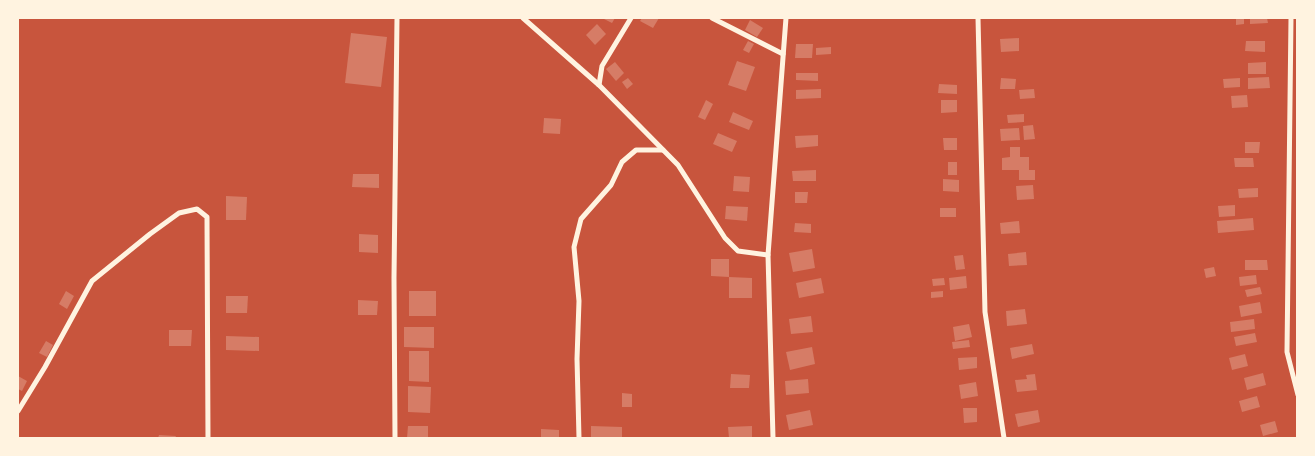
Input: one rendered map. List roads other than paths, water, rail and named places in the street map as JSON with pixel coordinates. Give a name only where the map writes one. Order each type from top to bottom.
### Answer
[{"type":"street","points":[[395,438],[394,278],[397,18]]},
{"type":"street","points":[[523,18],[599,85],[678,165],[724,238],[738,251],[768,255]]},
{"type":"street","points":[[599,85],[602,66],[631,18]]},
{"type":"street","points":[[712,18],[783,54]]},
{"type":"street","points":[[773,438],[768,255],[786,18]]},
{"type":"street","points":[[978,18],[985,312],[1004,438]]},
{"type":"street","points":[[1291,18],[1287,352],[1298,395]]},
{"type":"street","points":[[579,438],[576,359],[579,302],[574,247],[581,219],[611,185],[622,162],[636,150],[664,150]]},
{"type":"street","points":[[18,411],[45,367],[92,282],[150,234],[179,213],[197,209],[207,218],[208,438]]}]
